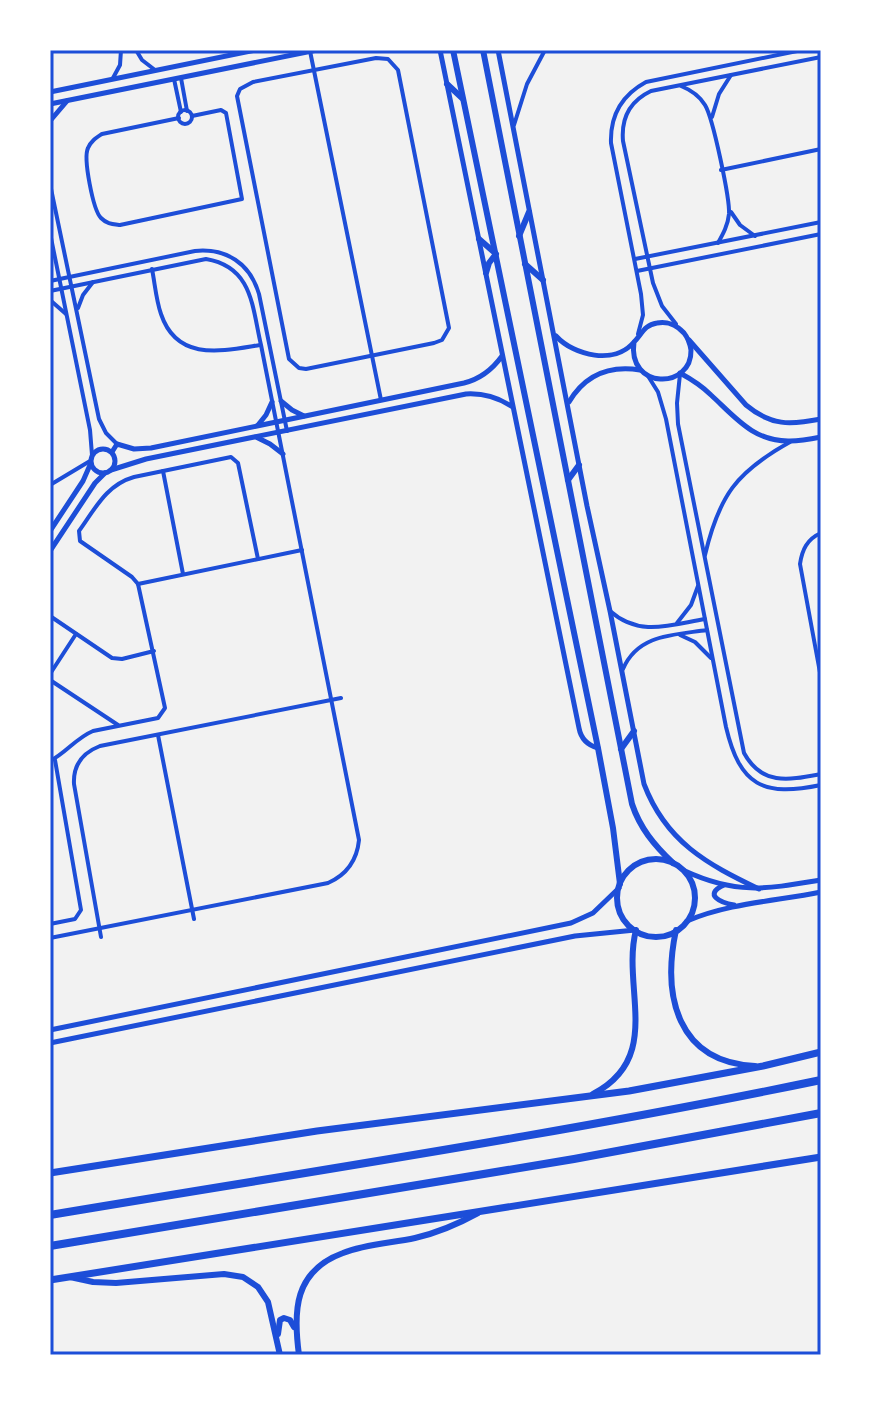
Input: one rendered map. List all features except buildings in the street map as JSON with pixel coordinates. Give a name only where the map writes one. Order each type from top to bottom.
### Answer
[{"type":"highway","points":[[50,1173],[305,1133],[585,1098],[673,1084],[821,1052]]},
{"type":"highway","points":[[50,1215],[692,1106],[821,1080]]},
{"type":"highway","points":[[50,1246],[574,1159],[821,1113]]},
{"type":"highway","points":[[50,1280],[821,1157]]},
{"type":"main road","points":[[453,50],[598,748],[613,828],[619,909],[636,930],[646,935],[667,935],[687,921],[694,908],[695,894],[685,871],[649,838],[632,804],[483,50]]},
{"type":"main road","points":[[447,84],[464,100]]},
{"type":"main road","points":[[519,236],[529,212]]},
{"type":"main road","points":[[479,239],[496,254]]},
{"type":"main road","points":[[486,273],[496,254]]},
{"type":"main road","points":[[525,264],[543,280]]},
{"type":"main road","points":[[568,480],[579,465]]},
{"type":"main road","points":[[621,749],[634,731]]},
{"type":"main road","points":[[619,886],[630,870],[645,861],[662,859],[673,863]]},
{"type":"main road","points":[[585,1098],[616,1078],[633,1044],[636,930]]},
{"type":"main road","points":[[676,930],[672,994],[685,1029],[701,1047],[718,1058],[740,1065],[763,1066]]},
{"type":"main road","points":[[299,1355],[296,1313],[301,1292],[315,1271],[328,1260],[351,1250],[432,1233],[481,1211]]},
{"type":"main road","points":[[68,1277],[116,1283],[237,1275],[253,1283],[265,1296],[271,1309],[280,1355]]},
{"type":"main road","points":[[277,1338],[282,1319],[288,1319],[296,1330]]},
{"type":"street","points":[[112,79],[120,65],[121,50]]},
{"type":"street","points":[[136,50],[142,60],[155,70]]},
{"type":"street","points":[[50,92],[256,50]]},
{"type":"street","points":[[50,104],[317,50]]},
{"type":"street","points":[[440,50],[580,734],[587,743],[598,748]]},
{"type":"street","points":[[514,127],[527,84],[545,50]]},
{"type":"street","points":[[554,334],[569,348],[588,355],[608,355],[626,348],[638,335],[643,304],[611,143],[616,112],[628,94],[646,82],[659,78],[802,50]]},
{"type":"street","points":[[310,51],[381,400]]},
{"type":"street","points":[[499,51],[641,774],[648,794],[674,834],[709,864],[759,889]]},
{"type":"street","points":[[821,57],[661,88],[634,102],[623,120],[622,131],[647,257],[657,295],[669,317],[755,412],[787,424],[821,419]]},
{"type":"street","points":[[376,58],[388,59],[398,70],[449,328],[442,340],[434,343],[306,369],[299,368],[289,359],[237,96],[246,85],[314,70],[376,58]]},
{"type":"street","points":[[712,119],[719,94],[731,75]]},
{"type":"street","points":[[178,78],[184,111],[179,118],[102,134],[89,144],[86,159],[95,207],[103,220],[120,225],[242,199],[226,113],[221,110],[192,116],[184,111]]},
{"type":"street","points":[[659,78],[661,88]]},
{"type":"street","points":[[679,85],[703,101],[712,119],[729,210],[726,228],[717,243]]},
{"type":"street","points":[[50,121],[68,100]]},
{"type":"street","points":[[179,118],[187,124],[192,116]]},
{"type":"street","points":[[721,170],[821,149]]},
{"type":"street","points":[[50,184],[99,419],[106,433],[117,444],[145,449],[473,381],[490,370],[502,355]]},
{"type":"street","points":[[729,210],[740,225],[755,236]]},
{"type":"street","points":[[635,259],[821,222]]},
{"type":"street","points":[[50,233],[90,430],[91,460],[83,481],[50,531]]},
{"type":"street","points":[[637,271],[821,234]]},
{"type":"street","points":[[50,281],[195,251],[216,251],[236,259],[256,284],[287,431]]},
{"type":"street","points":[[50,291],[206,259],[227,265],[243,279],[248,289],[277,422],[358,833],[358,848],[353,861],[341,875],[328,883],[50,938]]},
{"type":"street","points":[[152,269],[162,318],[179,340],[195,349],[213,352],[261,345]]},
{"type":"street","points":[[77,310],[93,282]]},
{"type":"street","points":[[50,300],[67,314]]},
{"type":"street","points":[[638,335],[651,324],[660,322],[677,326]]},
{"type":"street","points":[[648,376],[664,379],[680,373],[690,357],[688,339]]},
{"type":"street","points":[[634,342],[634,357],[640,370],[658,392],[666,419],[726,727],[736,761],[747,775],[764,786],[786,790],[821,785]]},
{"type":"street","points":[[568,402],[582,384],[602,372],[614,368],[640,370]]},
{"type":"street","points":[[680,373],[705,389],[745,428],[767,438],[791,442],[821,437]]},
{"type":"street","points":[[680,373],[678,424],[744,753],[757,770],[775,778],[821,774]]},
{"type":"street","points":[[91,460],[98,472],[108,471],[146,459],[466,394],[486,395],[513,407]]},
{"type":"street","points":[[281,401],[305,416]]},
{"type":"street","points":[[257,426],[272,402]]},
{"type":"street","points":[[256,437],[283,454]]},
{"type":"street","points":[[705,557],[715,517],[733,487],[757,462],[791,442]]},
{"type":"street","points":[[50,551],[95,483],[115,462],[112,452],[117,444]]},
{"type":"street","points":[[50,485],[91,460],[101,448],[112,452]]},
{"type":"street","points":[[50,924],[75,919],[81,910],[53,760],[85,734],[158,718],[164,712],[165,704],[138,584],[80,541],[79,533],[103,496],[117,484],[134,477],[228,456],[238,463],[258,559]]},
{"type":"street","points":[[163,471],[183,574]]},
{"type":"street","points":[[821,533],[805,547],[800,564],[821,678]]},
{"type":"street","points":[[138,584],[302,550]]},
{"type":"street","points":[[677,624],[691,605],[698,584]]},
{"type":"street","points":[[610,611],[624,622],[641,627],[705,619]]},
{"type":"street","points":[[50,616],[109,657],[115,659],[154,651]]},
{"type":"street","points":[[622,671],[641,646],[661,637],[707,630]]},
{"type":"street","points":[[50,674],[76,634]]},
{"type":"street","points":[[678,634],[695,642],[713,661]]},
{"type":"street","points":[[50,680],[118,725]]},
{"type":"street","points":[[101,937],[74,784],[79,760],[92,749],[341,698]]},
{"type":"street","points":[[726,727],[738,724]]},
{"type":"street","points":[[158,735],[194,919]]},
{"type":"street","points":[[814,775],[821,768]]},
{"type":"street","points":[[685,871],[725,885],[759,889],[821,881]]},
{"type":"street","points":[[725,885],[717,888],[717,900],[739,906]]},
{"type":"street","points":[[50,1030],[571,923],[599,908],[619,886]]},
{"type":"street","points":[[687,921],[706,913],[821,892]]},
{"type":"street","points":[[50,1043],[575,936],[636,930]]},
{"type":"street","points":[[524,934],[527,946]]},
{"type":"street","points":[[154,1008],[157,1020]]}]
